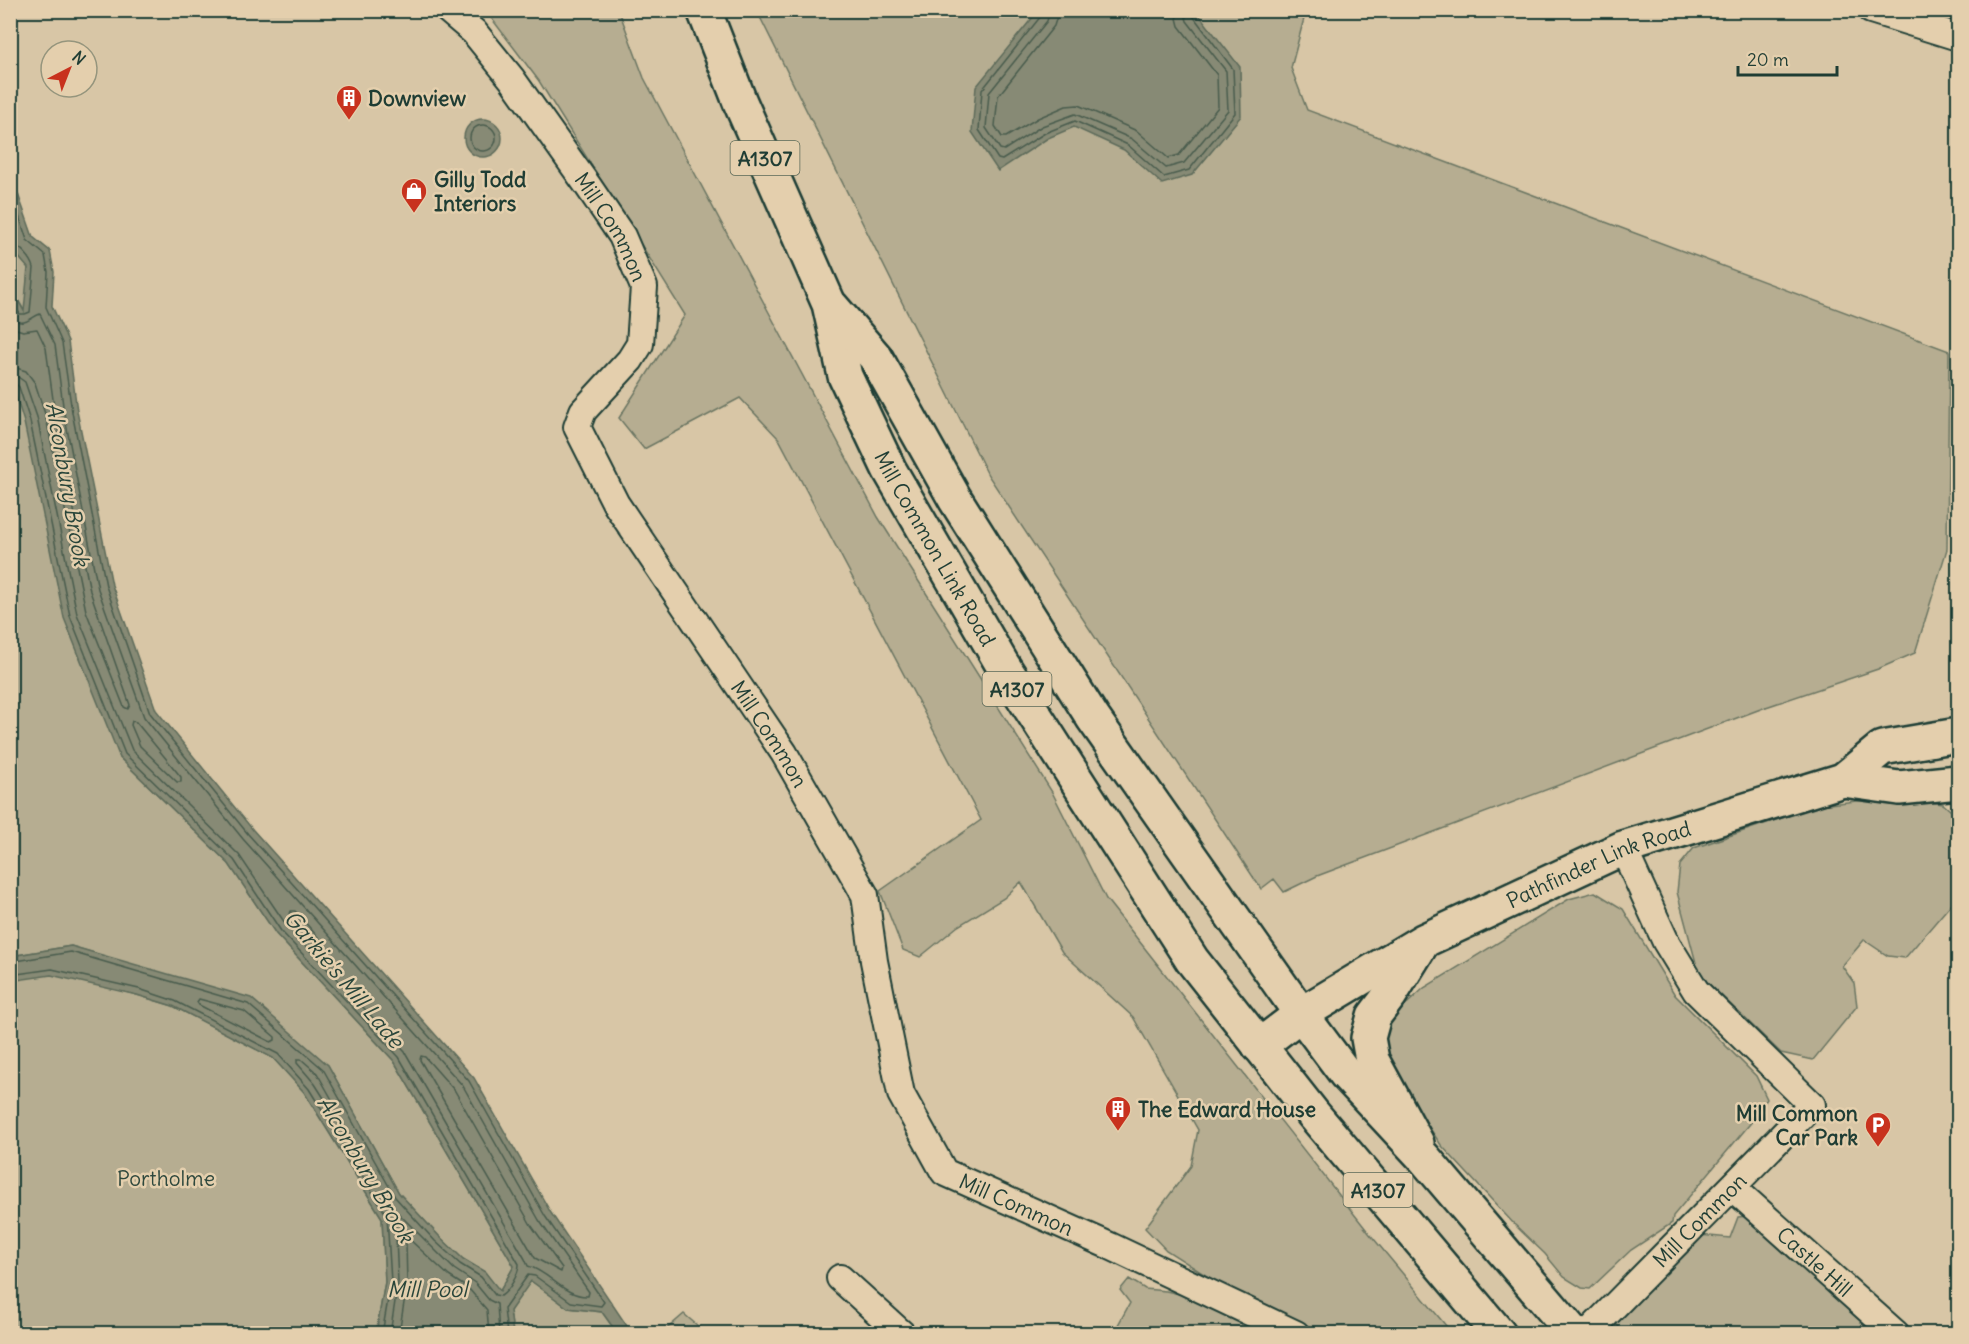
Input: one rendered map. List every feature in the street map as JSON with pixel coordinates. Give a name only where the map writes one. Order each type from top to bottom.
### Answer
[{"type":"main road","name":"Mill Common Link Road","points":[[705,10],[740,102],[829,304],[844,376],[900,490],[1002,664],[1179,940],[1259,1046]]},
{"type":"main road","name":"Mill Common Link Road","points":[[829,304],[876,358],[955,499],[1093,718],[1301,1014]]},
{"type":"main road","name":"Pathfinder Link Road","points":[[1259,1046],[1301,1014],[1423,941],[1623,848],[1843,780],[1882,748],[1959,735]]},
{"type":"main road","points":[[1843,780],[1899,788],[1959,782]]},
{"type":"main road","points":[[1423,941],[1390,995],[1374,1016],[1368,1038],[1372,1060],[1425,1159]]},
{"type":"main road","name":"A1307","points":[[1301,1014],[1345,1073],[1425,1159],[1574,1334]]},
{"type":"main road","name":"A1307","points":[[1259,1046],[1314,1115],[1499,1334]]},
{"type":"street","name":"Mill Common","points":[[448,10],[474,32],[512,79],[588,186],[622,236],[644,287],[640,344],[630,360],[583,411],[577,427],[616,504],[784,753],[866,895],[874,961],[901,1094],[944,1172],[1110,1246],[1296,1334]]},
{"type":"street","points":[[1871,10],[1959,37]]},
{"type":"street","name":"Mill Common","points":[[1587,1334],[1812,1105],[1696,991],[1666,942],[1623,848]]},
{"type":"street","name":"Castle Hill","points":[[1732,1188],[1896,1334]]},
{"type":"street","points":[[840,1278],[902,1334]]},
{"type":"green space","points":[[486,11],[619,11],[644,78],[878,517],[1052,792],[1106,899],[1369,1233],[1452,1333],[1297,1333],[1166,1250],[1145,1228],[1191,1166],[1198,1130],[1133,1017],[1062,952],[1021,882],[1004,898],[958,926],[920,957],[903,950],[880,891],[981,820],[779,439],[740,398],[644,449],[619,418],[685,315],[539,81]]},
{"type":"green space","points":[[757,11],[1306,11],[1291,68],[1307,110],[1949,351],[1947,549],[1915,653],[1878,669],[1766,707],[1317,876],[1284,892],[1274,879],[1261,889],[988,475]]},
{"type":"green space","points":[[10,248],[28,267],[25,312],[11,288]]},
{"type":"green space","points":[[10,359],[120,758],[229,864],[276,934],[394,1061],[514,1266],[499,1292],[485,1272],[463,1259],[399,1193],[328,1065],[225,993],[71,946],[11,956]]},
{"type":"green space","points":[[1893,797],[1943,804],[1958,817],[1958,896],[1905,958],[1888,956],[1864,940],[1842,966],[1854,983],[1857,1006],[1813,1060],[1781,1053],[1699,974],[1677,892],[1680,865],[1694,848],[1820,805]]},
{"type":"green space","points":[[1595,892],[1623,909],[1675,995],[1756,1076],[1767,1099],[1754,1119],[1673,1216],[1672,1223],[1631,1250],[1590,1289],[1582,1288],[1564,1277],[1441,1145],[1407,1094],[1389,1058],[1385,1031],[1397,1013],[1424,988],[1569,899]]},
{"type":"green space","name":"Portholme","points":[[49,972],[173,1006],[273,1058],[304,1092],[382,1218],[385,1282],[376,1333],[11,1334],[10,981]]},
{"type":"green space","points":[[1748,1216],[1866,1324],[1869,1333],[1624,1333],[1611,1318],[1689,1234],[1730,1238],[1738,1217]]},
{"type":"green space","points":[[1129,1279],[1145,1289],[1211,1301],[1267,1334],[1113,1334],[1130,1303],[1120,1290]]},
{"type":"green space","points":[[530,1280],[568,1308],[602,1312],[617,1333],[513,1333],[510,1311]]},
{"type":"green space","points":[[684,1314],[706,1333],[662,1333]]},
{"type":"water","points":[[1038,11],[1196,11],[1240,67],[1241,116],[1192,175],[1162,184],[1124,150],[1074,127],[1048,138],[998,171],[972,132],[976,87]]},
{"type":"water","points":[[483,119],[496,125],[502,138],[496,151],[483,157],[470,151],[464,138],[470,125]]},
{"type":"water","points":[[10,171],[33,237],[50,251],[54,272],[52,306],[68,341],[77,411],[112,585],[156,710],[253,830],[474,1078],[551,1213],[629,1329],[626,1333],[617,1333],[602,1312],[568,1308],[531,1281],[510,1311],[513,1333],[376,1333],[385,1282],[382,1218],[304,1092],[273,1058],[173,1006],[137,995],[51,975],[11,981],[11,956],[71,946],[251,998],[328,1065],[399,1193],[463,1259],[485,1272],[500,1291],[514,1266],[394,1061],[276,934],[229,864],[120,758],[64,618],[24,422],[11,381],[11,288],[24,311],[28,268],[11,248]]},
{"type":"place","name":"Downview","points":[[349,121]]},
{"type":"place","name":"Gilly Todd Interiors","points":[[414,214]]},
{"type":"place","name":"The Edward House","points":[[1118,1132]]},
{"type":"place","name":"Mill Common Car Park","points":[[1878,1148]]},
{"type":"water label","name":"Alconbury Brook","points":[[68,484]]},
{"type":"water label","name":"Garkie's Mill Lade","points":[[344,979]]},
{"type":"water label","name":"Alconbury Brook","points":[[366,1169]]},
{"type":"water label","name":"Mill Pool","points":[[427,1289]]}]
